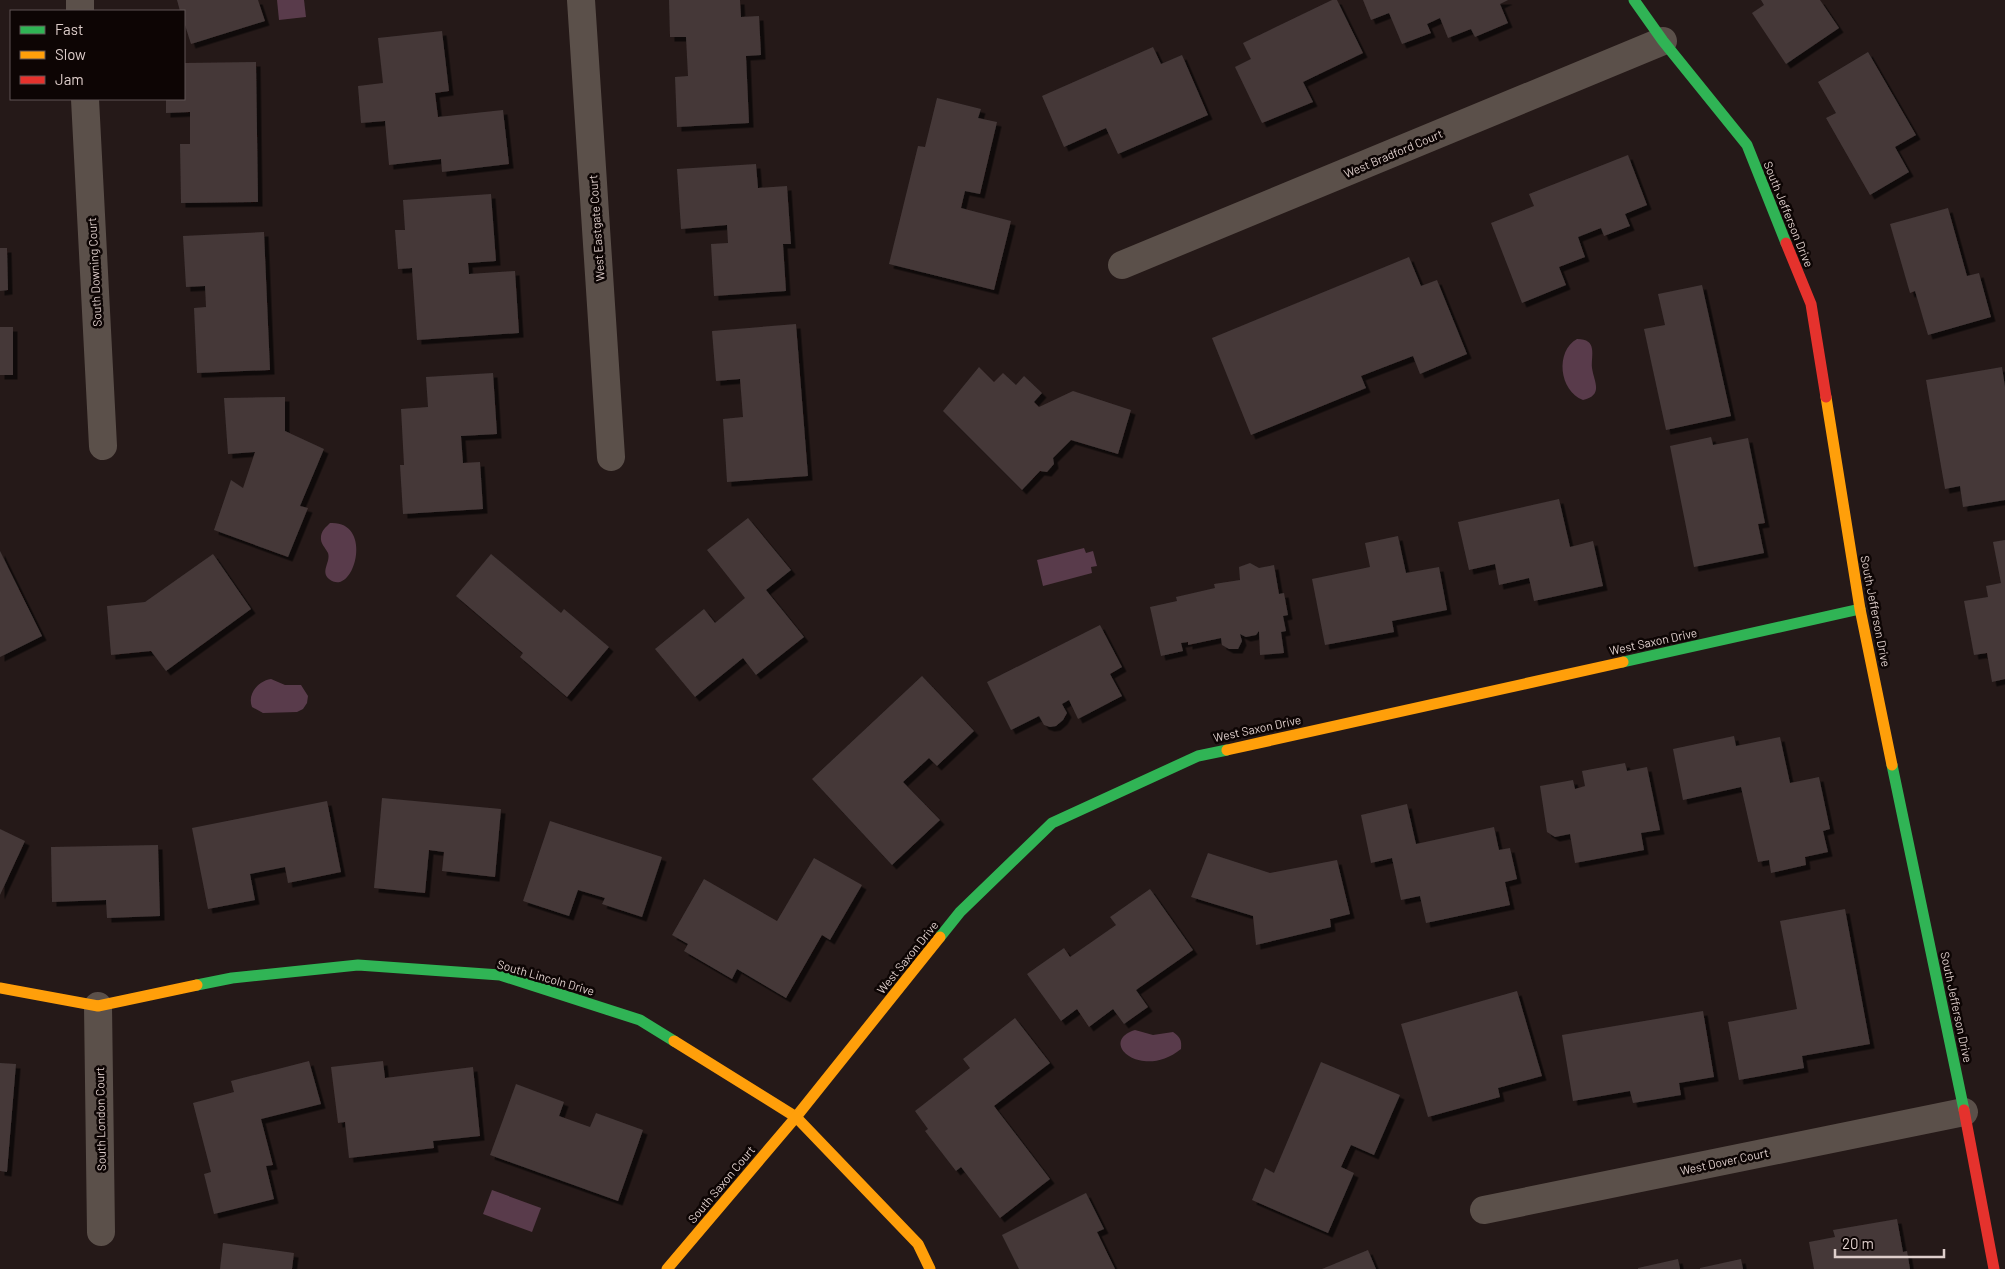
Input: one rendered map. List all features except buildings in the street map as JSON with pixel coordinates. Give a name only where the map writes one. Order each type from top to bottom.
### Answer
[{"type":"street","name":"West Eastgate Court","points":[[582,0],[610,456]]},
{"type":"street","name":"South Jefferson Drive","points":[[1634,0],[1663,41],[1747,145],[1810,304],[1860,609],[1964,1112],[1994,1269]]},
{"type":"street","name":"West Bradford Court","points":[[1122,265],[1663,41]]},
{"type":"street","name":"South Downing Court","points":[[85,100],[103,446]]},
{"type":"street","name":"West Saxon Drive","points":[[796,1117],[960,912],[1052,823],[1198,756],[1860,609]]},
{"type":"street","name":"South Lincoln Drive","points":[[0,988],[98,1006],[232,978],[358,965],[500,975],[640,1020],[796,1117],[918,1244],[930,1269]]},
{"type":"street","name":"South London Court","points":[[98,1006],[101,1232]]},
{"type":"street","name":"West Dover Court","points":[[1484,1210],[1964,1112]]},
{"type":"street","name":"South Saxon Court","points":[[667,1269],[796,1117]]},
{"type":"shaded area","points":[[277,0],[304,0],[306,17],[279,20]]},
{"type":"shaded area","points":[[1577,339],[1584,340],[1591,345],[1592,368],[1596,383],[1594,395],[1583,400],[1569,388],[1563,371],[1565,352]]},
{"type":"shaded area","points":[[330,523],[344,525],[352,533],[356,545],[356,557],[352,569],[346,578],[338,582],[329,579],[325,573],[329,556],[322,543],[321,536],[323,530]]},
{"type":"shaded area","points":[[1084,548],[1086,553],[1093,551],[1097,566],[1091,567],[1092,573],[1043,586],[1037,560]]},
{"type":"shaded area","points":[[271,679],[285,685],[301,685],[308,696],[307,703],[303,709],[297,712],[263,713],[252,707],[252,693],[262,682]]},
{"type":"shaded area","points":[[1135,1030],[1153,1035],[1173,1032],[1180,1039],[1181,1049],[1166,1058],[1152,1061],[1139,1060],[1129,1056],[1123,1050],[1121,1043],[1124,1036]]},
{"type":"shaded area","points":[[492,1190],[541,1208],[532,1232],[483,1214]]},
{"type":"traffic: fast","points":[[1634,0],[1663,41],[1747,145],[1786,243]]},
{"type":"traffic: fast","points":[[1623,662],[1860,609]]},
{"type":"traffic: fast","points":[[940,937],[960,912],[1052,823],[1198,756],[1227,750]]},
{"type":"traffic: fast","points":[[1892,765],[1964,1110]]},
{"type":"traffic: fast","points":[[197,985],[232,978],[358,965],[500,975],[640,1020],[674,1041]]},
{"type":"traffic: slow","points":[[1826,397],[1860,609],[1892,765]]},
{"type":"traffic: slow","points":[[1227,750],[1623,662]]},
{"type":"traffic: slow","points":[[667,1269],[796,1117],[940,937]]},
{"type":"traffic: slow","points":[[0,988],[98,1006],[197,985]]},
{"type":"traffic: slow","points":[[674,1041],[796,1117],[918,1244],[930,1269]]},
{"type":"traffic: jam","points":[[1786,243],[1811,304],[1826,397]]},
{"type":"traffic: jam","points":[[1964,1110],[1994,1269]]}]
